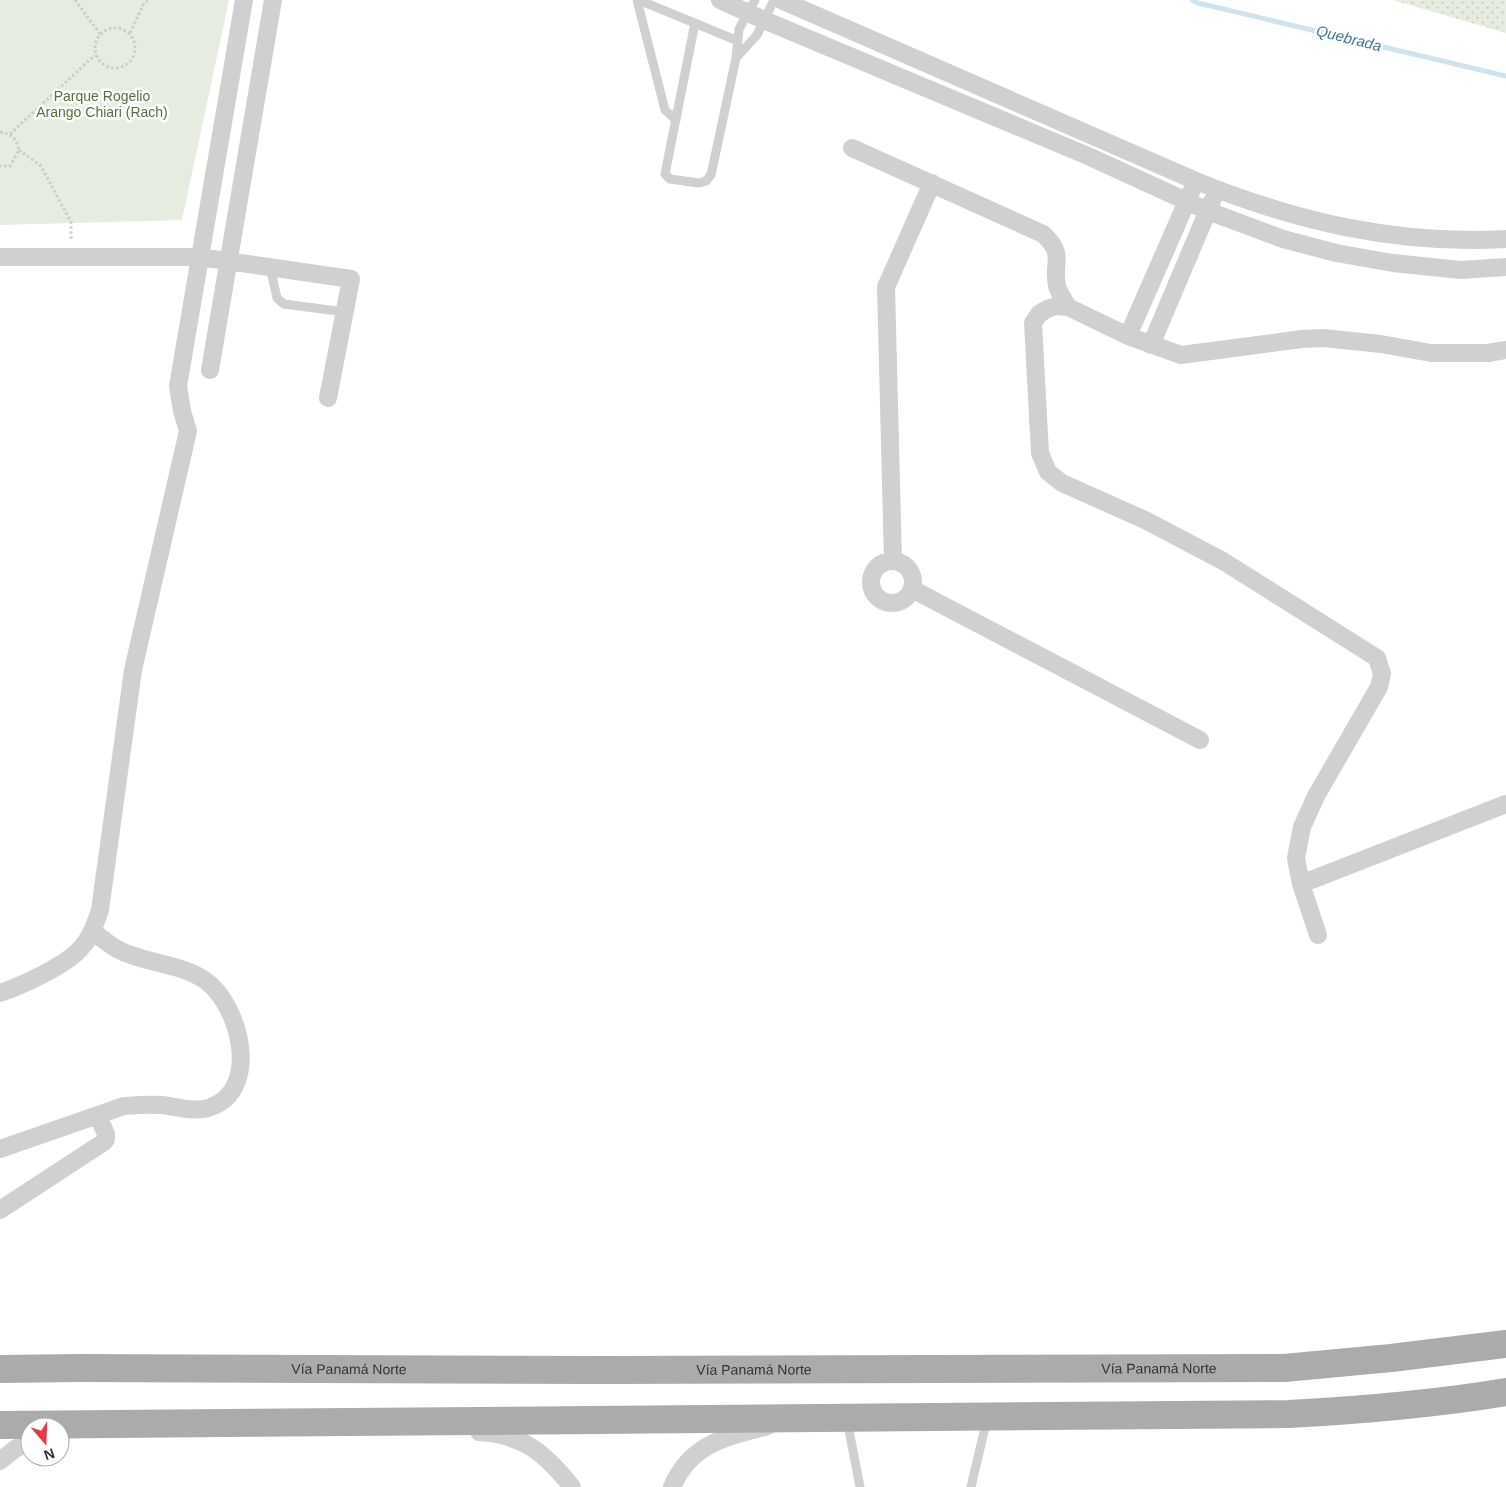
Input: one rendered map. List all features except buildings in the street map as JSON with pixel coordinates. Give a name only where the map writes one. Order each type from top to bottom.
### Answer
[{"type":"main road","name":"Vía Panamá Norte","points":[[0,1369],[1284,1368],[1391,1358],[1506,1344]]},
{"type":"main road","points":[[0,1425],[1288,1414],[1390,1408],[1446,1402],[1506,1392]]},
{"type":"street","points":[[0,993],[56,967],[80,950],[93,931],[100,910],[133,670],[188,431],[182,411],[178,386],[244,0]]},
{"type":"street","points":[[210,370],[273,0]]},
{"type":"street","points":[[720,0],[751,6],[764,20],[1088,156],[1208,212],[1282,239],[1336,253],[1393,263],[1461,270],[1506,267]]},
{"type":"street","points":[[781,0],[1196,181],[1289,214],[1378,234],[1414,239],[1467,242],[1506,239]]},
{"type":"street","points":[[852,148],[1043,234],[1052,243],[1056,254],[1058,288],[1068,307]]},
{"type":"street","points":[[1128,336],[1196,181]]},
{"type":"street","points":[[893,561],[886,286],[932,184]]},
{"type":"street","points":[[1151,345],[1217,189]]},
{"type":"street","points":[[0,257],[200,257],[351,279],[328,398]]},
{"type":"street","points":[[1318,934],[1301,884],[1296,858],[1302,827],[1316,796],[1379,688],[1382,674],[1377,658],[1223,561],[1145,520],[1062,483],[1048,472],[1040,453],[1033,323],[1047,309],[1056,306],[1068,307],[1128,336],[1181,355],[1302,339],[1324,338],[1381,344],[1431,353],[1488,353],[1506,350]]},
{"type":"street","points":[[884,562],[901,562],[908,567],[912,574],[914,581],[912,589],[907,597],[900,602],[890,603],[881,600],[875,594],[871,585],[872,576],[876,568],[884,562]]},
{"type":"street","points":[[912,589],[1200,740]]},
{"type":"street","points":[[1301,884],[1506,804]]},
{"type":"street","points":[[0,1149],[124,1106],[144,1104],[191,1109],[211,1108],[227,1098],[238,1082],[242,1059],[233,1021],[222,998],[207,982],[188,972],[118,950],[93,931]]},
{"type":"street","points":[[0,1210],[104,1142],[106,1134],[98,1116]]},
{"type":"street","points":[[672,1487],[679,1472],[688,1461],[711,1443],[797,1418]]},
{"type":"street","points":[[441,1421],[458,1430],[495,1433],[528,1444],[553,1463],[572,1487]]},
{"type":"street","points":[[70,1436],[99,1434],[119,1424]]},
{"type":"street","points":[[0,1461],[20,1446]]},
{"type":"lane","points":[[638,0],[738,41]]},
{"type":"lane","points":[[638,0],[665,110],[676,120]]},
{"type":"lane","points":[[736,58],[757,35],[774,0]]},
{"type":"lane","points":[[696,24],[665,174],[670,179],[699,183],[706,181],[711,175],[736,58],[739,29],[751,6]]},
{"type":"lane","points":[[270,267],[277,298],[284,304],[345,312]]},
{"type":"lane","points":[[971,1487],[988,1416]]},
{"type":"lane","points":[[847,1417],[860,1487]]},
{"type":"path","points":[[75,0],[100,34]]},
{"type":"path","points":[[130,33],[144,3],[149,0]]},
{"type":"path","points":[[115,27],[130,33],[137,46],[132,61],[120,69],[105,67],[95,55],[95,44],[100,34],[115,27]]},
{"type":"path","points":[[10,134],[95,55]]},
{"type":"path","points":[[0,132],[10,134],[17,141],[19,150],[41,166],[71,222],[71,257]]},
{"type":"path","points":[[0,166],[10,166],[19,150]]},
{"type":"green space","name":"Parque Rogelio Arango Chiari (Rach)","points":[[0,0],[229,0],[182,220],[0,225]]},
{"type":"green space","points":[[1393,0],[1506,0],[1506,33]]},
{"type":"waterway","name":"Quebrada","points":[[1192,0],[1198,3],[1506,76]]}]
